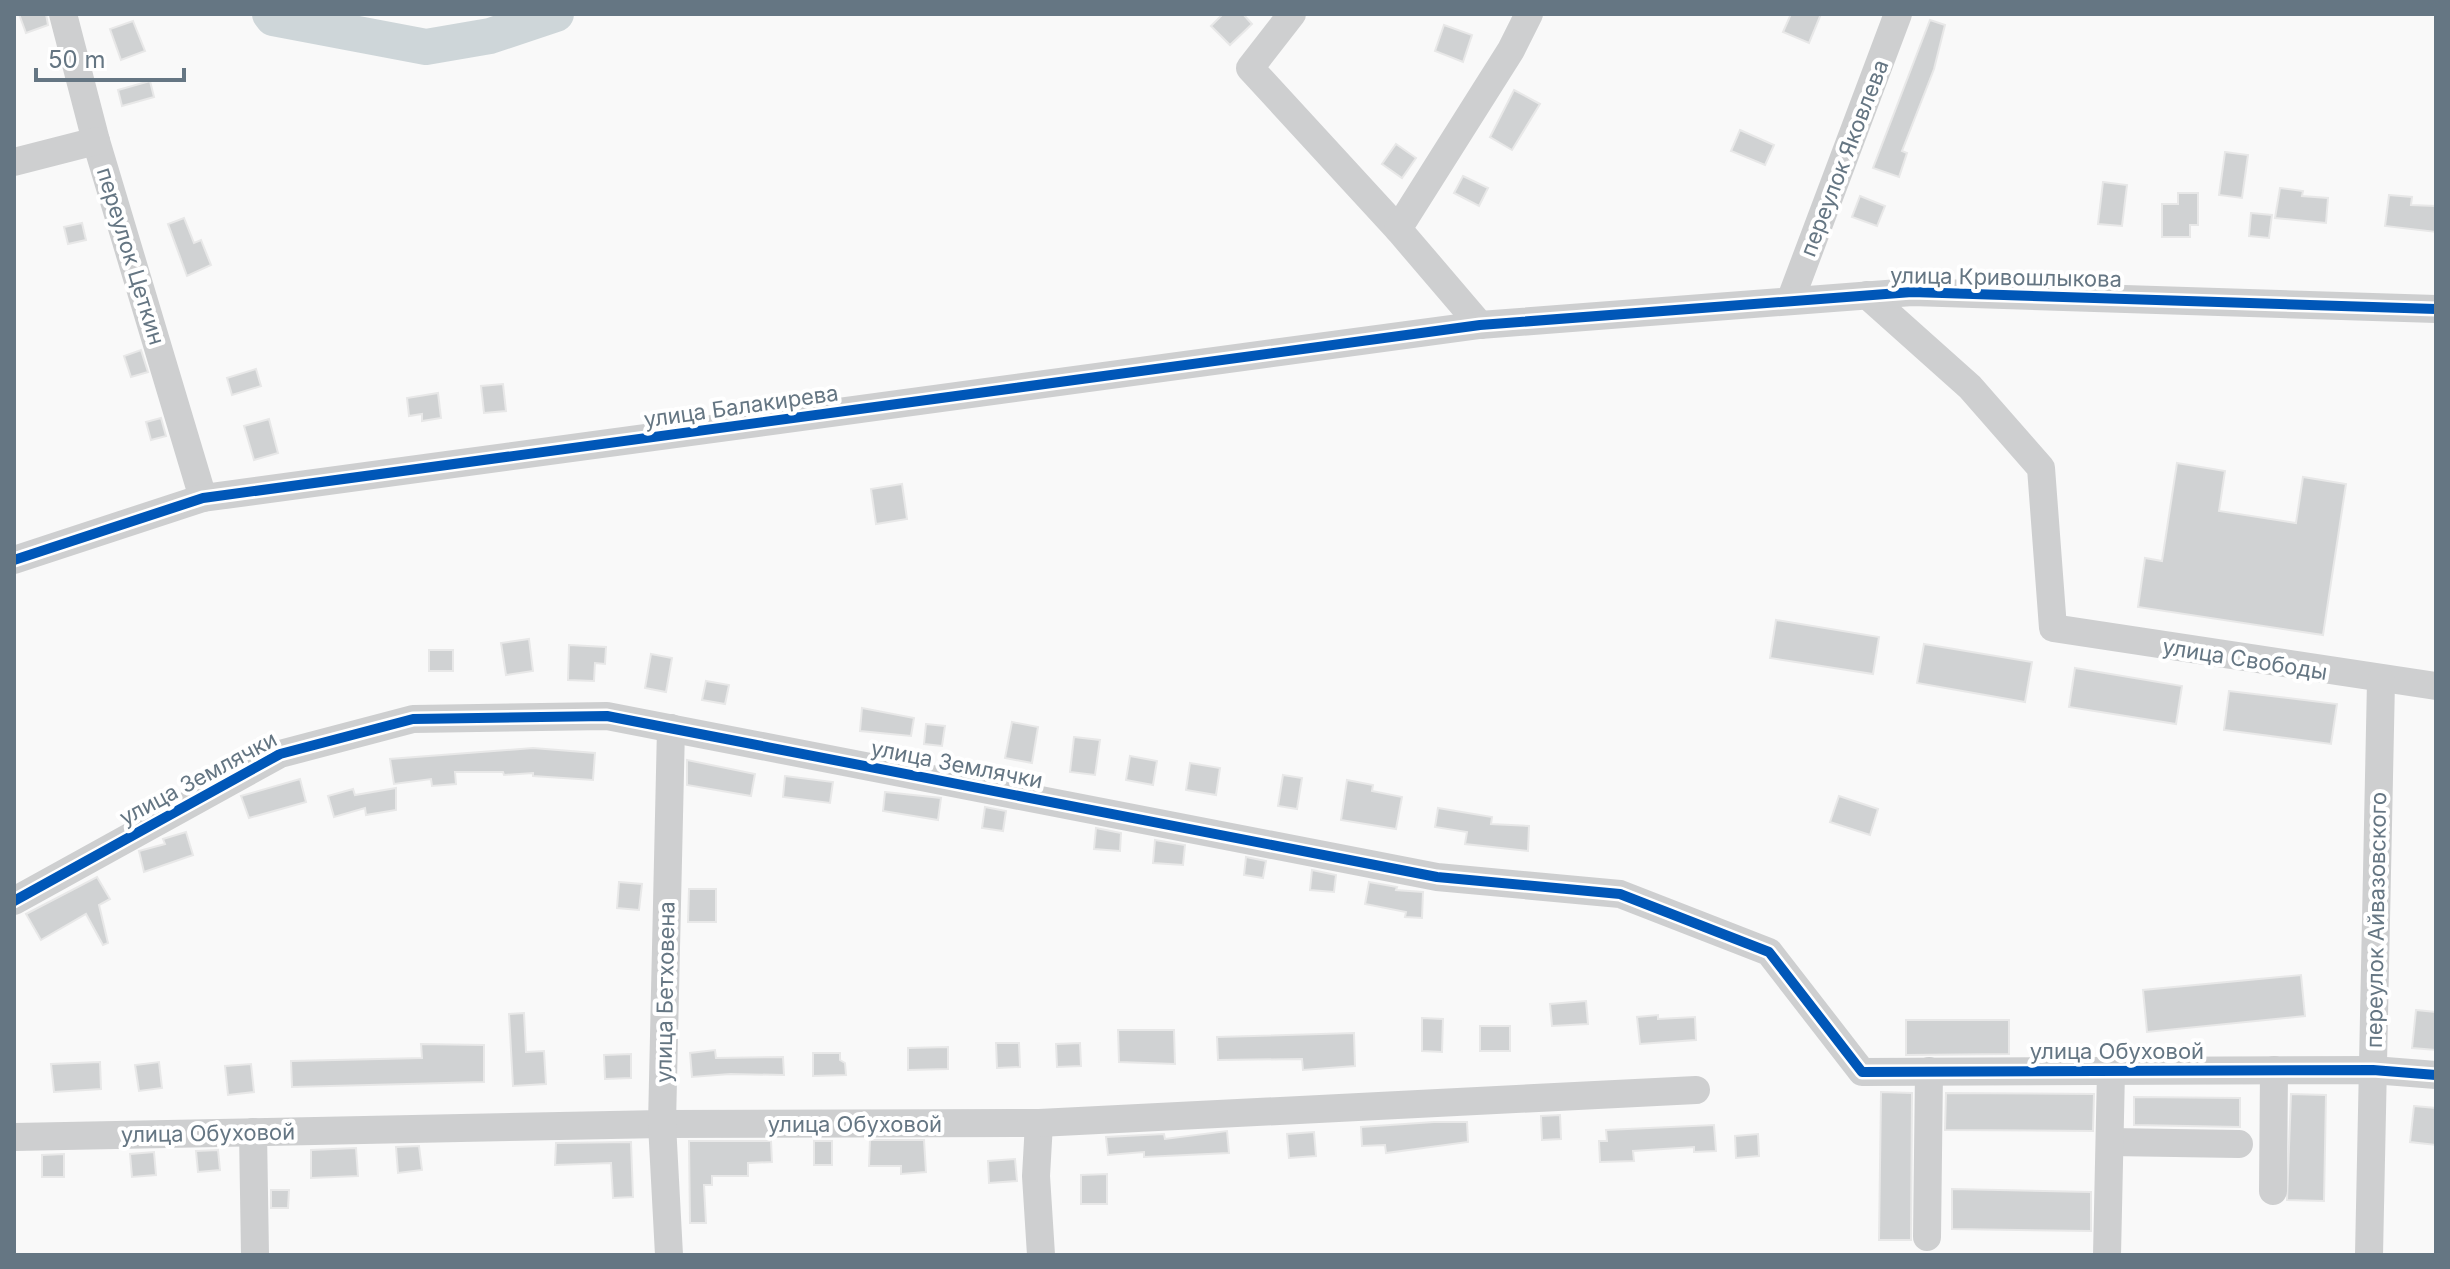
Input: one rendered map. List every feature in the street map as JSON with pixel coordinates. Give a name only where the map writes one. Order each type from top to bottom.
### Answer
[{"type":"street","name":"переулок Цеткин","points":[[63,14],[96,141],[203,498]]},
{"type":"street","points":[[1292,14],[1250,68],[1398,229],[1480,325]]},
{"type":"street","points":[[1398,229],[1511,50],[1529,14]]},
{"type":"street","name":"переулок Яковлева","points":[[1790,301],[1898,14]]},
{"type":"street","points":[[14,162],[96,141]]},
{"type":"street","name":"улица Кривошлыкова","points":[[1480,325],[1912,292],[2436,309]]},
{"type":"street","name":"улица Свободы","points":[[1867,295],[1970,387],[2041,468],[2053,628],[2381,681],[2436,686]]},
{"type":"street","name":"улица Балакирева","points":[[14,560],[203,498],[1480,325]]},
{"type":"street","name":"переулок Айвазовского","points":[[2369,1255],[2381,681]]},
{"type":"street","name":"улица Землячки","points":[[14,901],[280,754],[413,719],[607,716],[1437,877],[1620,894],[1769,952],[1862,1072]]},
{"type":"street","name":"улица Бетховена","points":[[669,1255],[662,1124],[671,728]]},
{"type":"street","points":[[2273,1191],[2274,1070]]},
{"type":"street","name":"улица Обуховой","points":[[1862,1072],[2373,1070],[2436,1075]]},
{"type":"street","points":[[1927,1237],[1929,1071]]},
{"type":"street","points":[[2107,1255],[2111,1071]]},
{"type":"street","name":"улица Обуховой","points":[[14,1137],[662,1124],[1039,1123],[1696,1090]]},
{"type":"street","points":[[1039,1123],[1036,1176],[1041,1255]]},
{"type":"street","points":[[253,1132],[255,1255]]},
{"type":"street","points":[[2110,1142],[2239,1144]]},
{"type":"building","points":[[19,14],[46,14],[48,25],[26,33]]},
{"type":"building","points":[[1223,14],[1243,14],[1252,24],[1230,45],[1211,26]]},
{"type":"building","points":[[1791,14],[1821,14],[1809,43],[1783,32]]},
{"type":"building","points":[[1930,20],[1945,25],[1934,69],[1902,151],[1907,153],[1899,177],[1873,168]]},
{"type":"building","points":[[133,21],[145,51],[121,60],[110,29]]},
{"type":"building","points":[[1444,25],[1472,35],[1463,62],[1435,51]]},
{"type":"building","points":[[150,81],[154,97],[122,106],[118,90]]},
{"type":"building","points":[[1514,90],[1540,104],[1512,150],[1490,137]]},
{"type":"building","points":[[1740,130],[1774,145],[1765,165],[1731,151]]},
{"type":"building","points":[[1396,144],[1416,158],[1402,178],[1382,164]]},
{"type":"building","points":[[2225,152],[2248,155],[2242,198],[2219,195]]},
{"type":"building","points":[[1463,176],[1488,188],[1479,206],[1454,193]]},
{"type":"building","points":[[2103,182],[2127,185],[2122,226],[2098,224]]},
{"type":"building","points":[[2280,188],[2303,191],[2302,196],[2328,198],[2326,223],[2275,218]]},
{"type":"building","points":[[2178,193],[2198,193],[2198,225],[2190,225],[2190,237],[2162,237],[2162,204],[2178,204]]},
{"type":"building","points":[[2389,195],[2412,197],[2411,205],[2436,206],[2436,232],[2385,226]]},
{"type":"building","points":[[1860,196],[1885,206],[1877,226],[1852,217]]},
{"type":"building","points":[[2251,213],[2272,215],[2269,238],[2249,236]]},
{"type":"building","points":[[184,218],[194,243],[201,240],[211,265],[187,276],[168,224]]},
{"type":"building","points":[[82,223],[86,240],[68,244],[64,227]]},
{"type":"building","points":[[141,350],[148,372],[131,377],[124,356]]},
{"type":"building","points":[[256,369],[261,386],[232,395],[227,378]]},
{"type":"building","points":[[503,384],[506,411],[484,413],[481,386]]},
{"type":"building","points":[[438,393],[441,418],[422,421],[422,414],[409,416],[407,398]]},
{"type":"building","points":[[161,418],[166,436],[151,440],[146,422]]},
{"type":"building","points":[[269,419],[278,453],[254,460],[244,426]]},
{"type":"building","points":[[2177,463],[2225,471],[2219,511],[2296,523],[2303,477],[2346,484],[2323,635],[2138,607],[2145,558],[2162,561]]},
{"type":"building","points":[[902,484],[907,519],[876,524],[871,489]]},
{"type":"building","points":[[1776,620],[1879,637],[1873,674],[1770,658]]},
{"type":"building","points":[[529,639],[533,671],[506,675],[501,643]]},
{"type":"building","points":[[1924,644],[2032,662],[2025,702],[1917,683]]},
{"type":"building","points":[[569,645],[606,647],[605,664],[595,663],[594,681],[568,680]]},
{"type":"building","points":[[429,650],[453,650],[453,671],[429,671]]},
{"type":"building","points":[[651,654],[672,658],[666,692],[645,688]]},
{"type":"building","points":[[2075,668],[2182,686],[2176,724],[2069,707]]},
{"type":"building","points":[[706,681],[729,685],[725,704],[702,700]]},
{"type":"building","points":[[2229,691],[2337,704],[2331,744],[2224,730]]},
{"type":"building","points":[[862,708],[914,718],[911,736],[860,731]]},
{"type":"building","points":[[1012,722],[1038,727],[1032,763],[1005,758]]},
{"type":"building","points":[[926,724],[945,726],[942,746],[924,744]]},
{"type":"building","points":[[1074,737],[1100,740],[1095,775],[1070,772]]},
{"type":"building","points":[[533,748],[595,753],[593,780],[533,776],[533,773],[455,772],[456,784],[432,786],[431,779],[394,784],[390,759]]},
{"type":"building","points":[[1130,756],[1157,761],[1153,785],[1126,780]]},
{"type":"building","points":[[687,760],[755,774],[751,796],[687,785]]},
{"type":"building","points":[[1190,763],[1220,768],[1216,795],[1186,790]]},
{"type":"building","points":[[1283,775],[1302,778],[1297,809],[1278,806]]},
{"type":"building","points":[[785,776],[833,782],[830,803],[783,797]]},
{"type":"building","points":[[300,779],[306,802],[249,818],[241,796]]},
{"type":"building","points":[[1347,780],[1373,785],[1372,791],[1402,797],[1396,829],[1341,820]]},
{"type":"building","points":[[396,788],[396,810],[366,815],[365,808],[334,817],[328,796],[353,789],[355,795]]},
{"type":"building","points":[[885,792],[941,798],[938,820],[883,811]]},
{"type":"building","points":[[1839,796],[1878,809],[1870,835],[1830,822]]},
{"type":"building","points":[[985,807],[1006,811],[1003,831],[982,828]]},
{"type":"building","points":[[1438,808],[1492,817],[1491,824],[1529,826],[1528,851],[1465,844],[1467,832],[1435,827]]},
{"type":"building","points":[[1096,828],[1121,833],[1120,851],[1094,849]]},
{"type":"building","points":[[186,832],[193,855],[144,872],[139,851],[165,844],[163,839]]},
{"type":"building","points":[[1155,840],[1185,845],[1183,865],[1153,863]]},
{"type":"building","points":[[1246,857],[1266,861],[1263,878],[1244,875]]},
{"type":"building","points":[[1312,870],[1336,875],[1334,892],[1310,890]]},
{"type":"building","points":[[97,877],[110,899],[99,905],[108,943],[103,945],[86,914],[41,940],[26,914]]},
{"type":"building","points":[[619,882],[642,884],[639,910],[617,908]]},
{"type":"building","points":[[1369,882],[1397,887],[1396,890],[1423,892],[1422,918],[1405,917],[1406,912],[1365,904]]},
{"type":"building","points":[[689,889],[716,889],[716,922],[688,922]]},
{"type":"building","points":[[2301,975],[2305,1016],[2147,1032],[2143,990]]},
{"type":"building","points":[[1586,1001],[1588,1024],[1552,1026],[1550,1004]]},
{"type":"building","points":[[2416,1010],[2436,1012],[2436,1050],[2412,1048]]},
{"type":"building","points":[[524,1013],[526,1052],[544,1051],[546,1084],[513,1086],[509,1014]]},
{"type":"building","points":[[1658,1015],[1658,1019],[1695,1017],[1696,1040],[1640,1044],[1637,1017]]},
{"type":"building","points":[[1422,1018],[1443,1019],[1442,1052],[1422,1051]]},
{"type":"building","points":[[1906,1020],[2009,1020],[2009,1054],[1906,1055]]},
{"type":"building","points":[[1480,1026],[1510,1026],[1510,1051],[1480,1051]]},
{"type":"building","points":[[1118,1030],[1174,1030],[1175,1064],[1119,1062]]},
{"type":"building","points":[[1354,1033],[1355,1066],[1303,1070],[1302,1059],[1218,1060],[1217,1037]]},
{"type":"building","points":[[996,1043],[1019,1043],[1020,1067],[997,1068]]},
{"type":"building","points":[[1080,1043],[1081,1066],[1057,1067],[1056,1044]]},
{"type":"building","points":[[421,1044],[484,1045],[484,1082],[292,1087],[291,1061],[422,1058]]},
{"type":"building","points":[[948,1047],[948,1069],[908,1070],[908,1048]]},
{"type":"building","points":[[715,1050],[716,1058],[783,1057],[784,1075],[692,1077],[690,1053]]},
{"type":"building","points":[[813,1053],[840,1053],[846,1075],[813,1076]]},
{"type":"building","points":[[631,1054],[631,1078],[605,1079],[604,1055]]},
{"type":"building","points":[[100,1062],[101,1089],[54,1092],[51,1064]]},
{"type":"building","points":[[159,1062],[162,1088],[139,1091],[135,1065]]},
{"type":"building","points":[[251,1064],[254,1092],[228,1095],[225,1066]]},
{"type":"building","points":[[1881,1092],[1912,1093],[1911,1240],[1879,1240]]},
{"type":"building","points":[[1946,1093],[2094,1094],[2093,1131],[1945,1130]]},
{"type":"building","points":[[2291,1094],[2326,1095],[2324,1201],[2287,1200]]},
{"type":"building","points":[[2134,1097],[2240,1098],[2240,1127],[2134,1125]]},
{"type":"building","points":[[2414,1106],[2436,1108],[2436,1145],[2410,1142]]},
{"type":"building","points":[[1560,1115],[1561,1139],[1542,1140],[1541,1116]]},
{"type":"building","points":[[1467,1122],[1468,1142],[1386,1153],[1385,1145],[1362,1146],[1361,1127]]},
{"type":"building","points":[[1714,1125],[1716,1151],[1694,1152],[1694,1147],[1633,1151],[1634,1161],[1600,1162],[1599,1141],[1607,1141],[1606,1130]]},
{"type":"building","points":[[1227,1131],[1229,1153],[1144,1157],[1144,1152],[1108,1155],[1106,1137],[1164,1134],[1165,1139]]},
{"type":"building","points":[[1314,1132],[1316,1156],[1289,1158],[1287,1134]]},
{"type":"building","points":[[1758,1134],[1759,1156],[1736,1158],[1735,1136]]},
{"type":"building","points":[[870,1140],[924,1140],[926,1172],[901,1174],[901,1166],[869,1166]]},
{"type":"building","points":[[689,1141],[771,1141],[772,1162],[748,1163],[748,1176],[712,1176],[712,1185],[704,1185],[706,1223],[690,1223]]},
{"type":"building","points":[[814,1141],[832,1141],[832,1165],[814,1165]]},
{"type":"building","points":[[631,1142],[633,1197],[613,1198],[611,1163],[555,1165],[556,1143]]},
{"type":"building","points":[[419,1146],[422,1170],[398,1173],[396,1147]]},
{"type":"building","points":[[356,1148],[358,1176],[311,1178],[311,1150]]},
{"type":"building","points":[[218,1150],[220,1170],[198,1172],[196,1151]]},
{"type":"building","points":[[154,1152],[156,1175],[132,1177],[130,1154]]},
{"type":"building","points":[[64,1154],[64,1177],[42,1177],[42,1155]]},
{"type":"building","points":[[1015,1159],[1017,1181],[989,1183],[988,1161]]},
{"type":"building","points":[[1107,1174],[1107,1204],[1081,1204],[1081,1175]]},
{"type":"building","points":[[1952,1189],[2091,1192],[2091,1231],[1952,1229]]},
{"type":"building","points":[[271,1190],[289,1190],[288,1208],[271,1208]]},
{"type":"waterway","points":[[270,14],[273,18],[426,47],[490,36],[556,14]]},
{"type":"cycle path","points":[[14,560],[203,498],[1480,325],[1912,292],[2436,309]]},
{"type":"cycle path","points":[[14,901],[280,754],[413,719],[607,716],[1437,877],[1620,894],[1769,952],[1862,1072],[2373,1070],[2436,1075]]}]
